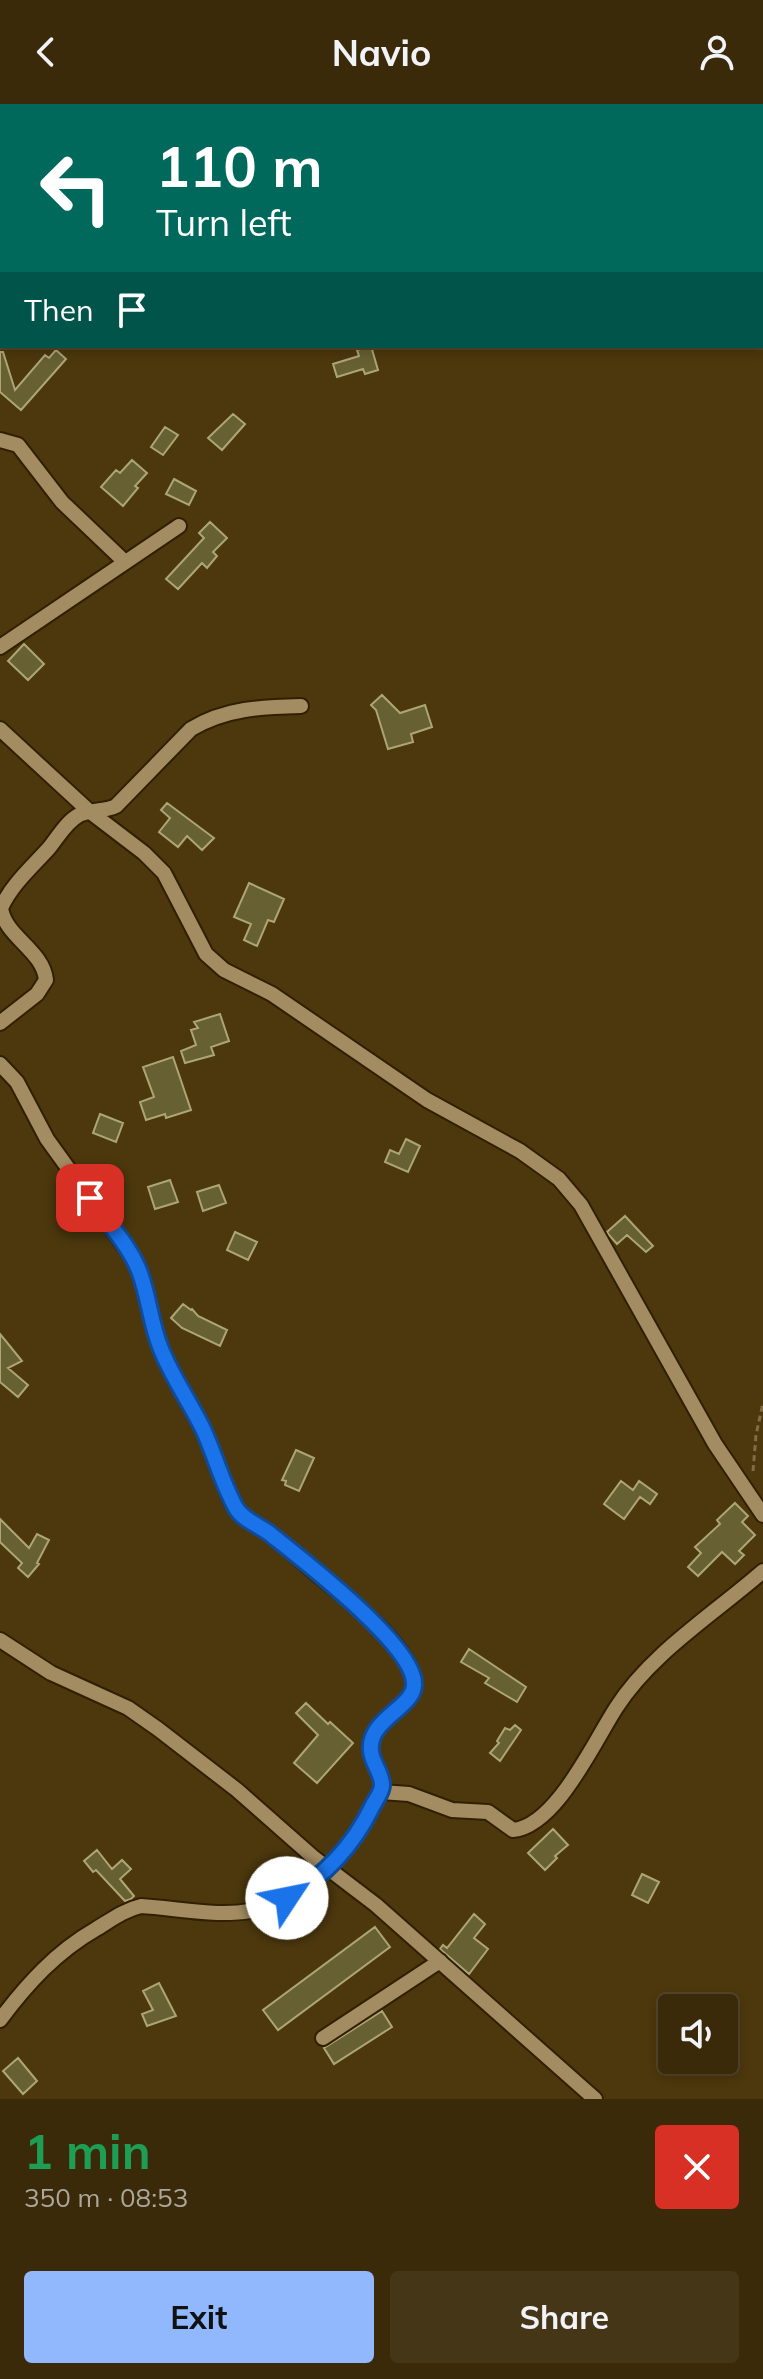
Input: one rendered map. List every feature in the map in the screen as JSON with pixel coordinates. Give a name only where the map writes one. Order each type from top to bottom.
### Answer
[{"type":"street","points":[[0,440],[17,444],[62,502],[125,562]]},
{"type":"street","points":[[0,647],[179,526]]},
{"type":"street","points":[[0,1023],[37,994],[46,980],[41,965],[7,925],[1,908],[14,886],[67,825],[89,811],[116,806],[191,729],[205,721],[241,709],[301,706]]},
{"type":"street","points":[[0,729],[89,811],[144,853],[164,873],[206,954],[214,963],[272,994],[427,1100],[520,1151],[559,1179],[581,1205],[715,1444],[763,1515]]},
{"type":"street","points":[[0,1064],[17,1082],[47,1139],[135,1261],[156,1337],[205,1433],[239,1514],[286,1547],[377,1625],[411,1669],[415,1687],[411,1695],[379,1726],[371,1741],[371,1751],[381,1776],[381,1792],[349,1846],[311,1884],[269,1906],[249,1911],[141,1906],[130,1909],[85,1935],[46,1965],[0,2020]]},
{"type":"street","points":[[381,1792],[409,1794],[452,1810],[488,1812],[513,1830],[529,1826],[560,1798],[620,1701],[651,1663],[763,1571]]},
{"type":"street","points":[[0,1640],[51,1673],[128,1708],[158,1729],[376,1905],[595,2099]]},
{"type":"street","points":[[323,2038],[440,1961]]},
{"type":"path","points":[[753,1470],[763,1403]]},
{"type":"building","points":[[372,348],[378,370],[365,374],[363,369],[337,377],[333,364],[359,356],[357,350]]},
{"type":"building","points":[[56,350],[66,359],[21,410],[0,392],[0,352],[3,352],[15,390],[45,355],[49,358]]},
{"type":"building","points":[[233,414],[245,424],[222,450],[208,438]]},
{"type":"building","points":[[165,427],[178,435],[163,455],[151,447]]},
{"type":"building","points":[[132,460],[147,473],[123,506],[101,487],[116,470],[120,473]]},
{"type":"building","points":[[174,479],[196,491],[189,505],[166,494]]},
{"type":"building","points":[[210,522],[227,538],[213,552],[217,556],[207,568],[202,563],[178,589],[166,579],[204,538],[199,533]]},
{"type":"building","points":[[24,644],[44,664],[28,680],[8,661]]},
{"type":"building","points":[[382,695],[400,713],[425,705],[432,727],[411,734],[413,742],[388,749],[376,710],[371,705]]},
{"type":"building","points":[[167,803],[214,838],[202,850],[187,836],[178,847],[159,832],[170,818],[161,810]]},
{"type":"building","points":[[249,883],[284,899],[274,922],[268,920],[257,946],[244,940],[251,924],[234,917]]},
{"type":"building","points":[[220,1014],[229,1041],[211,1047],[214,1055],[185,1063],[181,1051],[196,1045],[191,1030],[198,1028],[194,1022]]},
{"type":"building","points":[[173,1057],[191,1110],[146,1120],[140,1102],[154,1097],[143,1067]]},
{"type":"building","points":[[100,1114],[123,1123],[116,1142],[93,1133]]},
{"type":"building","points":[[406,1139],[420,1146],[408,1172],[385,1162],[390,1150],[399,1154]]},
{"type":"building","points":[[170,1180],[178,1202],[155,1209],[148,1187]]},
{"type":"building","points":[[219,1185],[226,1203],[203,1211],[197,1192]]},
{"type":"building","points":[[625,1216],[653,1246],[646,1252],[627,1235],[617,1244],[607,1232]]},
{"type":"building","points":[[235,1232],[257,1242],[248,1260],[227,1250]]},
{"type":"building","points":[[183,1304],[198,1316],[227,1330],[220,1346],[182,1328],[171,1318]]},
{"type":"building","points":[[0,1334],[22,1361],[8,1368],[28,1385],[18,1397],[0,1382]]},
{"type":"building","points":[[296,1450],[314,1458],[299,1491],[285,1485],[286,1481],[282,1480]]},
{"type":"building","points":[[621,1481],[633,1490],[639,1481],[657,1494],[650,1504],[640,1497],[624,1519],[604,1504]]},
{"type":"building","points":[[735,1503],[748,1516],[742,1522],[755,1535],[739,1551],[744,1555],[735,1564],[722,1552],[698,1576],[688,1567],[701,1553],[695,1547],[720,1524],[717,1520]]},
{"type":"building","points":[[0,1519],[29,1548],[37,1534],[49,1540],[39,1564],[28,1577],[18,1568],[22,1563],[0,1542]]},
{"type":"building","points":[[469,1649],[526,1687],[517,1702],[485,1683],[489,1678],[461,1662]]},
{"type":"building","points":[[306,1703],[353,1743],[317,1783],[294,1763],[318,1735],[296,1713]]},
{"type":"building","points":[[515,1725],[521,1730],[500,1761],[490,1753],[499,1743],[497,1741],[505,1728],[510,1730]]},
{"type":"building","points":[[553,1829],[568,1845],[545,1870],[528,1853]]},
{"type":"building","points":[[97,1850],[112,1869],[122,1860],[131,1869],[120,1879],[134,1896],[131,1899],[125,1901],[84,1861]]},
{"type":"building","points":[[642,1874],[659,1882],[648,1903],[632,1895]]},
{"type":"building","points":[[474,1914],[485,1924],[474,1938],[488,1949],[469,1974],[440,1949],[443,1945],[447,1948]]},
{"type":"building","points":[[375,1927],[390,1947],[278,2030],[263,2010]]},
{"type":"building","points":[[159,1983],[176,2016],[147,2026],[142,2014],[153,2010],[143,1991]]},
{"type":"building","points":[[382,2011],[392,2027],[334,2064],[324,2048]]},
{"type":"building","points":[[18,2058],[37,2081],[23,2094],[3,2071]]},
{"type":"route","points":[[90,1198],[135,1261],[156,1337],[205,1433],[239,1514],[286,1547],[377,1625],[403,1656],[414,1678],[415,1687],[411,1695],[379,1726],[371,1741],[371,1751],[382,1784],[367,1818],[349,1846],[328,1868],[311,1884],[287,1898]]}]
